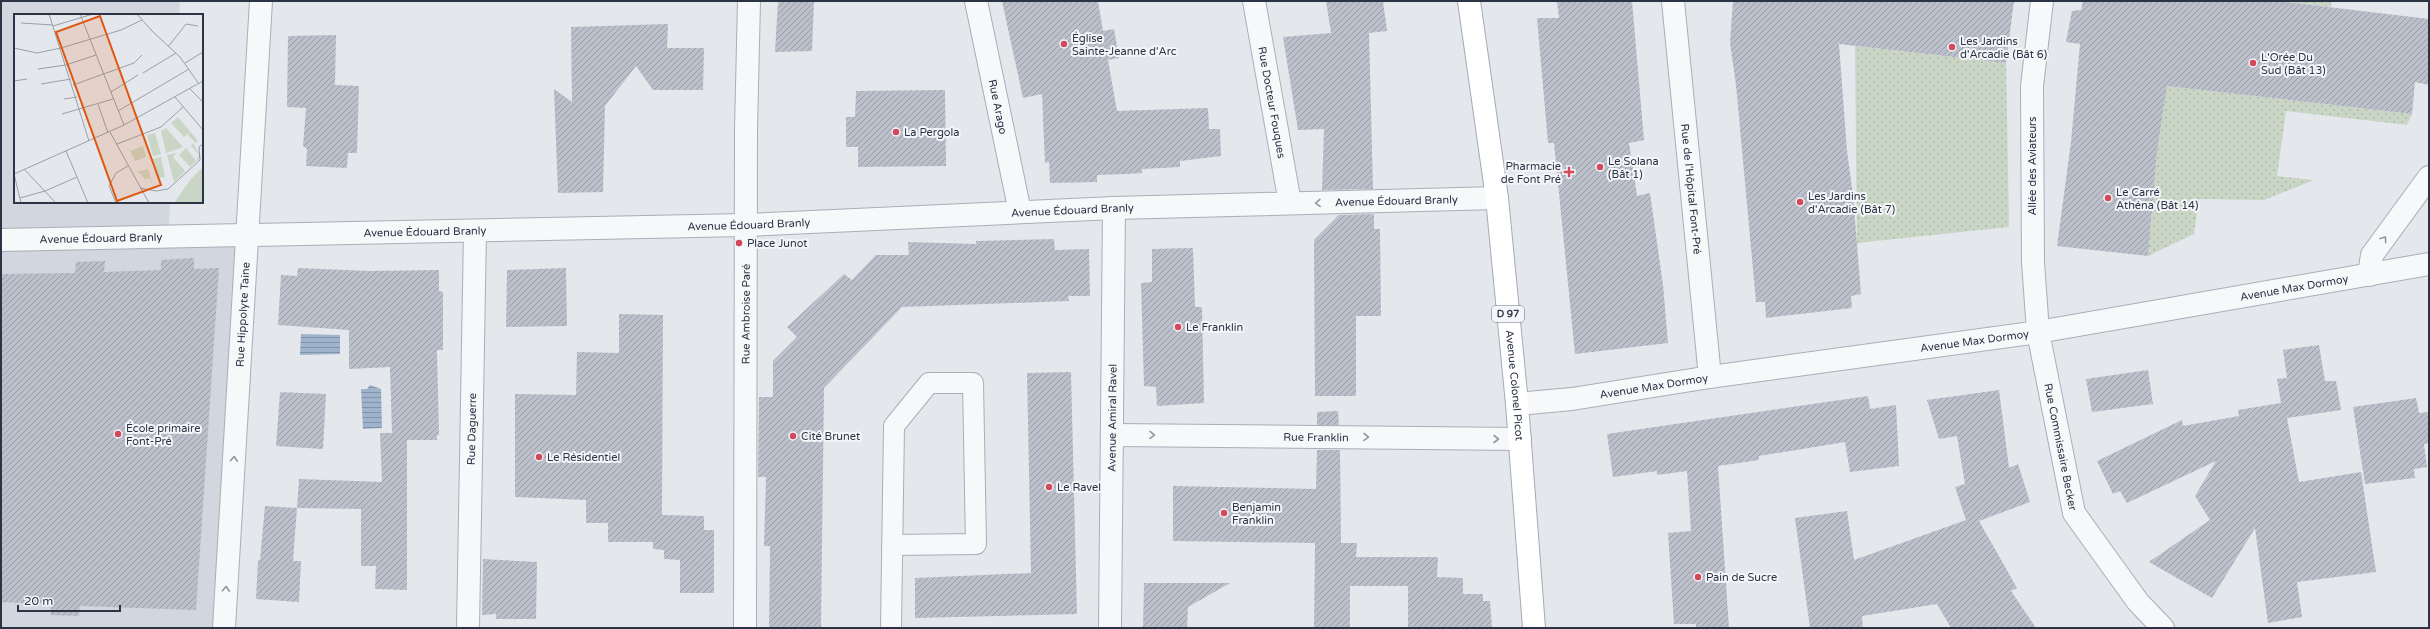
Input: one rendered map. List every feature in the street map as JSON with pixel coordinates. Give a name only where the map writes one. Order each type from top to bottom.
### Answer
[{"type":"main road","name":"Avenue Colonel Picot","points":[[1469,1],[1497,198],[1518,404],[1534,628]]},
{"type":"street","name":"Rue Hippolyte Taine","points":[[224,628],[261,1]]},
{"type":"street","name":"Rue Ambroise Paré","points":[[746,628],[746,129],[749,1]]},
{"type":"street","name":"Rue Arago","points":[[976,1],[1020,212]]},
{"type":"street","name":"Rue Docteur Fouques","points":[[1254,1],[1290,203]]},
{"type":"street","name":"Rue de l'Hôpital Font-Pré","points":[[1673,1],[1710,377]]},
{"type":"street","name":"Allée des Aviateurs","points":[[2038,332],[2033,262],[2032,86],[2042,1]]},
{"type":"street","points":[[2370,275],[2372,255],[2429,176]]},
{"type":"street","name":"Avenue Édouard Branly","points":[[1,240],[746,225],[1114,208],[1497,198]]},
{"type":"street","name":"Avenue Amiral Ravel","points":[[1110,628],[1114,208]]},
{"type":"street","name":"Rue Daguerre","points":[[468,628],[475,231]]},
{"type":"street","name":"Avenue Max Dormoy","points":[[1518,404],[1572,399],[1710,377],[2038,332],[2429,264]]},
{"type":"street","name":"Rue Commissaire Becker","points":[[2038,332],[2074,513],[2138,602],[2163,628]]},
{"type":"street","name":"Rue Franklin","points":[[1113,435],[1520,439]]},
{"type":"lane","points":[[891,628],[892,545],[894,426],[929,383],[973,383],[976,544],[892,545]]},
{"type":"shaded area","name":"École primaire Font-Pré","points":[[1,1],[180,1],[179,14],[14,14],[14,203],[170,203],[168,237],[247,235],[224,628],[1,628]]},
{"type":"green space","points":[[2278,1],[2332,1],[2331,7]]},
{"type":"green space","points":[[1855,46],[2006,63],[2009,227],[1857,243]]},
{"type":"green space","points":[[2167,86],[2412,114],[2407,125],[2286,111],[2277,176],[2314,180],[2264,200],[2199,199],[2194,234],[2148,256],[2157,151]]},
{"type":"water","points":[[301,334],[340,335],[340,354],[300,355]]},
{"type":"water","points":[[370,385],[381,389],[382,428],[363,429],[361,389],[367,389]]},
{"type":"building","points":[[778,1],[814,1],[812,51],[775,52]]},
{"type":"building","points":[[1002,1],[1098,1],[1103,31],[1114,29],[1119,58],[1108,60],[1117,111],[1208,108],[1209,129],[1220,129],[1221,156],[1180,161],[1180,167],[1142,169],[1142,173],[1097,175],[1097,182],[1050,183],[1049,162],[1045,163],[1042,94],[1023,98]]},
{"type":"building","points":[[1326,1],[1383,1],[1387,31],[1369,33],[1373,189],[1322,190],[1324,129],[1298,130],[1283,37],[1331,33]]},
{"type":"building","name":"Le Solana (Bât 1)","points":[[1557,1],[1632,1],[1644,140],[1629,143],[1637,196],[1650,193],[1663,285],[1668,343],[1575,354],[1554,143],[1548,143],[1537,18],[1559,18]]},
{"type":"building","points":[[1733,1],[2014,1],[2006,63],[1839,44],[1847,151],[1853,195],[1861,294],[1851,296],[1852,308],[1766,318],[1765,302],[1756,302],[1736,85],[1730,43]]},
{"type":"building","name":"L'Orée Du Sud (Bât 13)","points":[[2083,1],[2278,1],[2429,19],[2429,85],[2415,82],[2412,114],[2167,86],[2157,151],[2148,256],[2057,246],[2071,142],[2080,44],[2066,42],[2072,11],[2081,10]]},
{"type":"building","points":[[668,24],[667,48],[704,48],[703,90],[653,90],[636,66],[605,106],[603,192],[558,193],[554,89],[572,102],[571,27]]},
{"type":"building","points":[[336,35],[335,85],[359,86],[357,153],[348,153],[347,168],[306,166],[307,149],[303,146],[306,108],[287,107],[288,36]]},
{"type":"building","name":"La Pergola","points":[[945,90],[946,166],[858,167],[858,147],[846,147],[846,117],[855,117],[856,91]]},
{"type":"building","points":[[1374,214],[1374,229],[1380,229],[1381,316],[1356,316],[1356,396],[1315,396],[1314,240],[1339,215]]},
{"type":"building","name":"Cité Brunet","points":[[1054,239],[1055,250],[1089,249],[1090,296],[1068,296],[1069,301],[902,307],[824,388],[821,628],[769,628],[770,546],[764,546],[766,477],[758,477],[759,397],[773,397],[773,361],[797,337],[787,327],[844,274],[852,280],[876,255],[909,255],[908,242],[976,244],[976,241]]},
{"type":"building","name":"Le Franklin","points":[[1193,248],[1195,307],[1202,307],[1204,403],[1157,406],[1156,387],[1144,386],[1141,283],[1152,282],[1152,249]]},
{"type":"building","name":"École primaire Font-Pré","points":[[194,258],[194,269],[219,268],[196,610],[80,606],[79,616],[51,615],[51,604],[1,602],[1,274],[75,273],[76,262],[105,261],[104,272],[161,270],[161,260]]},
{"type":"building","points":[[298,268],[368,271],[439,270],[439,291],[443,292],[443,350],[437,350],[439,435],[437,435],[437,440],[407,440],[407,590],[375,589],[376,566],[361,566],[361,509],[297,508],[299,479],[382,482],[380,433],[392,433],[390,367],[349,369],[349,330],[278,325],[281,275],[297,276]]},
{"type":"building","points":[[566,268],[567,326],[506,327],[507,270]]},
{"type":"building","points":[[619,314],[663,315],[662,515],[704,516],[704,530],[714,530],[714,593],[680,593],[680,560],[664,559],[664,550],[653,549],[653,542],[608,542],[608,523],[586,523],[586,500],[515,497],[515,394],[576,395],[577,352],[619,353]]},
{"type":"building","points":[[2319,345],[2325,381],[2336,381],[2341,410],[2287,418],[2299,482],[2361,472],[2376,572],[2297,582],[2302,617],[2268,623],[2255,528],[2212,598],[2149,562],[2210,520],[2195,496],[2216,461],[2127,503],[2120,491],[2113,494],[2097,461],[2182,420],[2183,426],[2239,416],[2238,410],[2281,403],[2277,379],[2287,378],[2283,350]]},
{"type":"building","points":[[2148,370],[2153,404],[2092,412],[2086,379]]},
{"type":"building","name":"Le Ravel","points":[[1071,372],[1077,614],[915,618],[915,578],[1031,573],[1027,373]]},
{"type":"building","points":[[1999,390],[2009,468],[2018,464],[2030,502],[1979,521],[2017,588],[2011,591],[2036,628],[1951,628],[1937,604],[1862,616],[1863,628],[1810,628],[1795,518],[1847,511],[1854,560],[1966,520],[1955,487],[1965,484],[1957,436],[1939,439],[1927,400]]},
{"type":"building","points":[[280,392],[326,394],[323,449],[276,446]]},
{"type":"building","points":[[1868,396],[1870,409],[1896,405],[1899,466],[1850,472],[1845,442],[1759,456],[1759,460],[1718,466],[1729,628],[1696,628],[1696,624],[1674,624],[1668,533],[1691,531],[1687,471],[1657,475],[1657,471],[1613,477],[1607,434]]},
{"type":"building","points":[[2416,398],[2419,413],[2429,412],[2429,443],[2424,444],[2427,467],[2414,469],[2415,478],[2365,484],[2353,407]]},
{"type":"building","points":[[1338,411],[1339,425],[1317,425],[1317,412]]},
{"type":"building","points":[[1317,450],[1340,450],[1341,543],[1357,543],[1356,557],[1438,557],[1437,577],[1463,578],[1463,594],[1483,594],[1483,601],[1490,601],[1492,628],[1408,628],[1408,586],[1350,586],[1350,628],[1314,628],[1315,543],[1173,541],[1173,486],[1316,489]]},
{"type":"building","points":[[265,506],[297,508],[293,561],[301,561],[299,602],[256,599],[258,560],[260,560]]},
{"type":"building","points":[[483,559],[537,562],[536,619],[496,619],[496,614],[482,615]]},
{"type":"building","points":[[1144,583],[1230,583],[1188,607],[1187,628],[1143,628]]},
{"type":"place","name":"Église Sainte-Jeanne d'Arc","points":[[1064,44]]},
{"type":"place","name":"Les Jardins d'Arcadie (Bât 6)","points":[[1952,47]]},
{"type":"place","name":"L'Orée Du Sud (Bât 13)","points":[[2253,63]]},
{"type":"place","name":"La Pergola","points":[[896,132]]},
{"type":"place","name":"Le Solana (Bât 1)","points":[[1600,167]]},
{"type":"place","name":"Pharmacie de Font Pré","points":[[1569,172]]},
{"type":"place","name":"Le Carré Athéna (Bât 14)","points":[[2108,198]]},
{"type":"place","name":"Les Jardins d'Arcadie (Bât 7)","points":[[1800,202]]},
{"type":"place","name":"Place Junot","points":[[739,243]]},
{"type":"place","name":"Le Franklin","points":[[1178,327]]},
{"type":"place","name":"École primaire Font-Pré","points":[[118,434]]},
{"type":"place","name":"Cité Brunet","points":[[793,436]]},
{"type":"place","name":"Le Résidentiel","points":[[539,457]]},
{"type":"place","name":"Le Ravel","points":[[1049,487]]},
{"type":"place","name":"Benjamin Franklin","points":[[1224,513]]},
{"type":"place","name":"Pain de Sucre","points":[[1698,577]]}]
